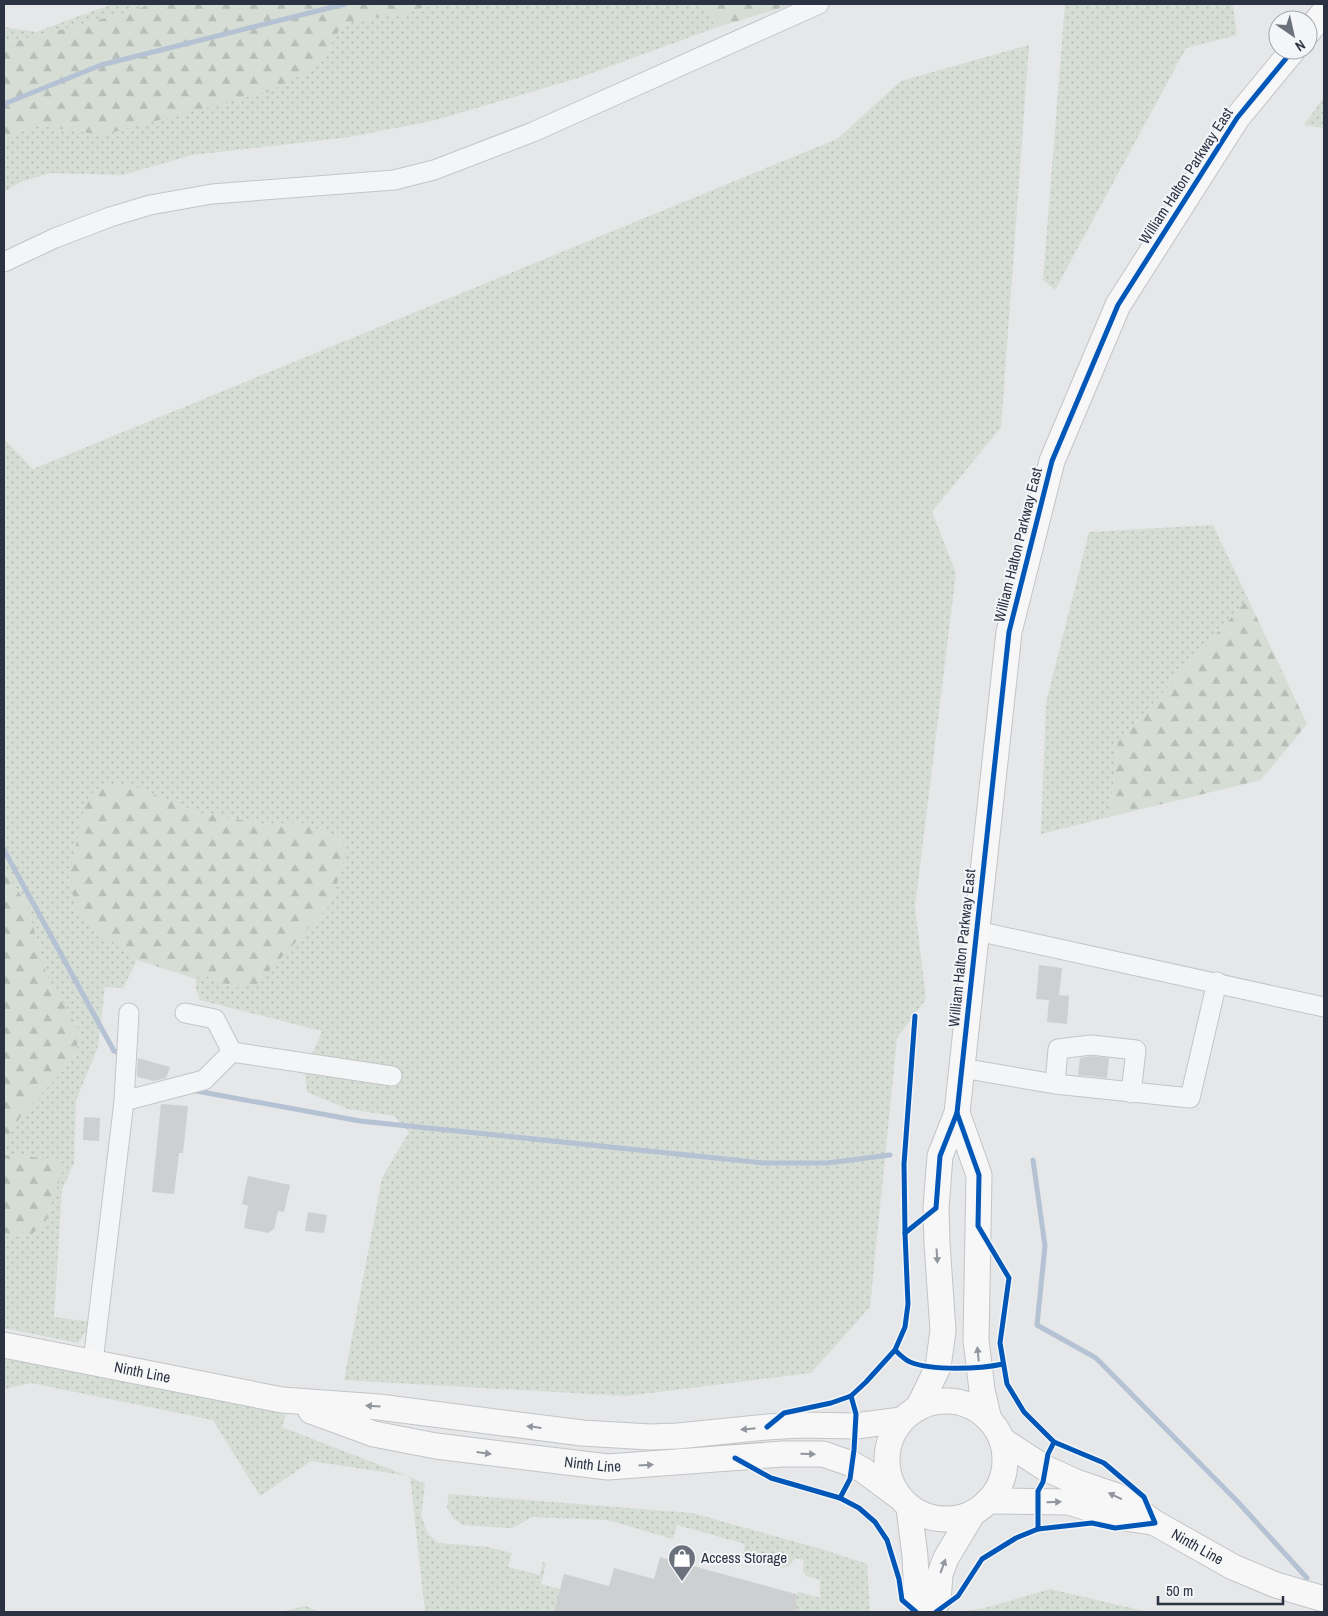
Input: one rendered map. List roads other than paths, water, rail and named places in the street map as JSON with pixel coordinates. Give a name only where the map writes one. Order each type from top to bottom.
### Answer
[{"type":"main road","name":"William Halton Parkway East","points":[[910,1414],[938,1367],[943,1331],[936,1208],[940,1156],[957,1113],[1009,632],[1052,461],[1118,305],[1237,118],[1285,60]]},
{"type":"main road","name":"William Halton Parkway East","points":[[957,1113],[979,1175],[976,1340],[982,1390],[995,1430]]},
{"type":"main road","name":"Ninth Line","points":[[4,1345],[282,1400],[379,1407],[582,1433],[650,1437],[801,1425],[856,1426],[910,1414]]},
{"type":"main road","name":"Ninth Line","points":[[282,1400],[374,1434],[476,1452],[608,1467],[783,1454],[823,1454],[863,1470],[904,1502]]},
{"type":"main road","points":[[922,1612],[918,1601],[916,1556],[904,1502],[889,1477],[886,1457],[891,1438],[910,1414],[936,1402],[956,1402],[974,1408],[995,1430],[1005,1456],[1004,1472],[998,1488],[980,1507],[946,1558],[940,1574],[938,1601],[930,1612]]},
{"type":"main road","name":"Ninth Line","points":[[995,1430],[1045,1468],[1076,1482],[1117,1496],[1156,1523],[1233,1567],[1276,1585],[1324,1598]]},
{"type":"main road","points":[[904,1502],[924,1516],[940,1519],[957,1518],[980,1507]]},
{"type":"main road","name":"Ninth Line","points":[[980,1507],[1069,1502],[1112,1516],[1156,1523]]},
{"type":"lane","points":[[4,262],[54,238],[110,217],[150,205],[212,194],[394,180],[434,170],[533,132],[819,4]]},
{"type":"lane","points":[[977,931],[1217,982],[1324,1007]]},
{"type":"lane","points":[[962,1068],[1055,1084],[1190,1098],[1217,982]]},
{"type":"lane","points":[[93,1362],[124,1101],[129,1013]]},
{"type":"lane","points":[[185,1013],[215,1019],[232,1052]]},
{"type":"lane","points":[[1055,1084],[1058,1048],[1091,1045],[1136,1050],[1131,1092]]},
{"type":"lane","points":[[232,1052],[392,1076]]},
{"type":"lane","points":[[124,1101],[204,1080],[232,1052]]},
{"type":"waterway","points":[[4,104],[101,65],[345,4]]},
{"type":"waterway","points":[[4,850],[114,1051],[121,1054]]},
{"type":"waterway","points":[[191,1090],[360,1121],[764,1163],[827,1163],[890,1155]]},
{"type":"waterway","points":[[1033,1160],[1045,1246],[1037,1325],[1096,1358],[1237,1501],[1307,1578]]},
{"type":"place","name":"Access Storage","points":[[682,1582]]}]
